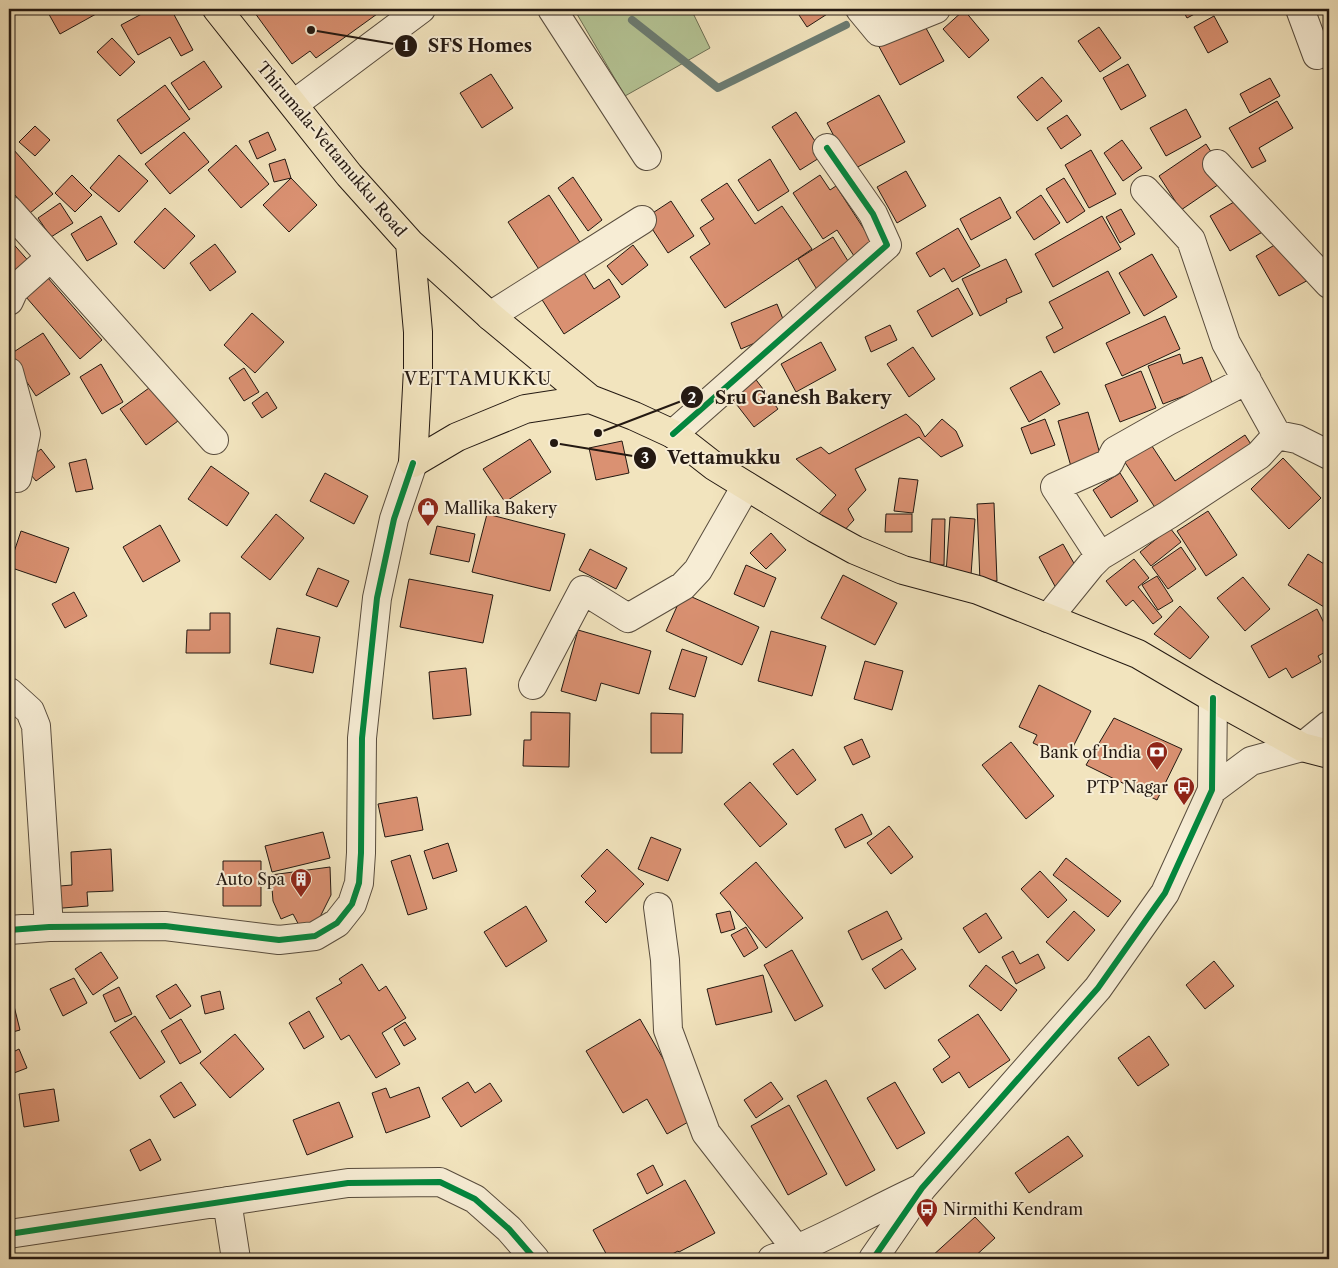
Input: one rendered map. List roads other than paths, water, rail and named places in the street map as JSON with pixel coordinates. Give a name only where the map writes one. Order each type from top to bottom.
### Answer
[{"type":"main road","name":"Thirumala-Vettamukku Road","points":[[217,9],[350,175],[410,243],[490,316],[590,399]]},
{"type":"main road","points":[[410,243],[418,351],[413,463]]},
{"type":"main road","points":[[413,463],[457,437],[525,409],[590,399],[673,434],[714,466],[815,528],[856,550],[903,570],[978,590],[1138,654],[1302,747],[1329,754]]},
{"type":"street","points":[[294,104],[421,9]]},
{"type":"street","points":[[552,9],[647,156]]},
{"type":"street","points":[[860,9],[879,32],[936,9]]},
{"type":"street","points":[[1300,9],[1317,55]]},
{"type":"street","points":[[673,434],[887,245],[873,214],[826,148]]},
{"type":"street","points":[[1217,164],[1329,284]]},
{"type":"street","points":[[1145,190],[1191,240],[1226,343],[1277,435]]},
{"type":"street","points":[[9,210],[214,440]]},
{"type":"street","points":[[490,316],[642,220]]},
{"type":"street","points":[[9,301],[14,290],[51,257]]},
{"type":"street","points":[[9,372],[26,434],[17,478]]},
{"type":"street","points":[[1100,556],[1055,487],[1109,463],[1115,451],[1168,420],[1247,380]]},
{"type":"street","points":[[1277,435],[1297,439],[1329,455]]},
{"type":"street","points":[[1048,618],[1091,564],[1100,556],[1168,515],[1258,455],[1277,435]]},
{"type":"street","points":[[9,930],[49,927],[165,926],[279,940],[315,936],[337,923],[352,904],[359,883],[362,738],[377,598],[394,519],[413,463]]},
{"type":"street","points":[[533,685],[583,590],[628,618],[683,586],[698,570],[746,486]]},
{"type":"street","points":[[9,692],[30,711],[36,726],[49,927]]},
{"type":"street","points":[[873,1259],[922,1188],[1098,988],[1165,893],[1212,790],[1213,698]]},
{"type":"street","points":[[1212,790],[1251,761],[1302,747],[1329,725]]},
{"type":"street","points":[[658,907],[665,960],[668,1030],[706,1133],[797,1250]]},
{"type":"street","points":[[9,1234],[348,1183],[440,1182],[475,1198],[509,1229],[535,1259]]},
{"type":"street","points":[[772,1259],[797,1250],[922,1188]]},
{"type":"street","points":[[226,1201],[236,1259]]},
{"type":"waterway","points":[[632,20],[718,88],[846,25]]},
{"type":"place","name":"SFS Homes","points":[[311,30]]},
{"type":"place","name":"Sru Ganesh Bakery","points":[[598,433]]},
{"type":"place","name":"Vettamukku","points":[[554,443]]},
{"type":"place","name":"Mallika Bakery","points":[[428,527]]},
{"type":"place","name":"Bank of India","points":[[1157,771]]},
{"type":"place","name":"PTP Nagar","points":[[1184,806]]},
{"type":"place","name":"Auto Spa","points":[[301,898]]},
{"type":"place","name":"Nirmithi Kendram","points":[[927,1228]]},
{"type":"district","name":"VETTAMUKKU","points":[[478,379]]}]
